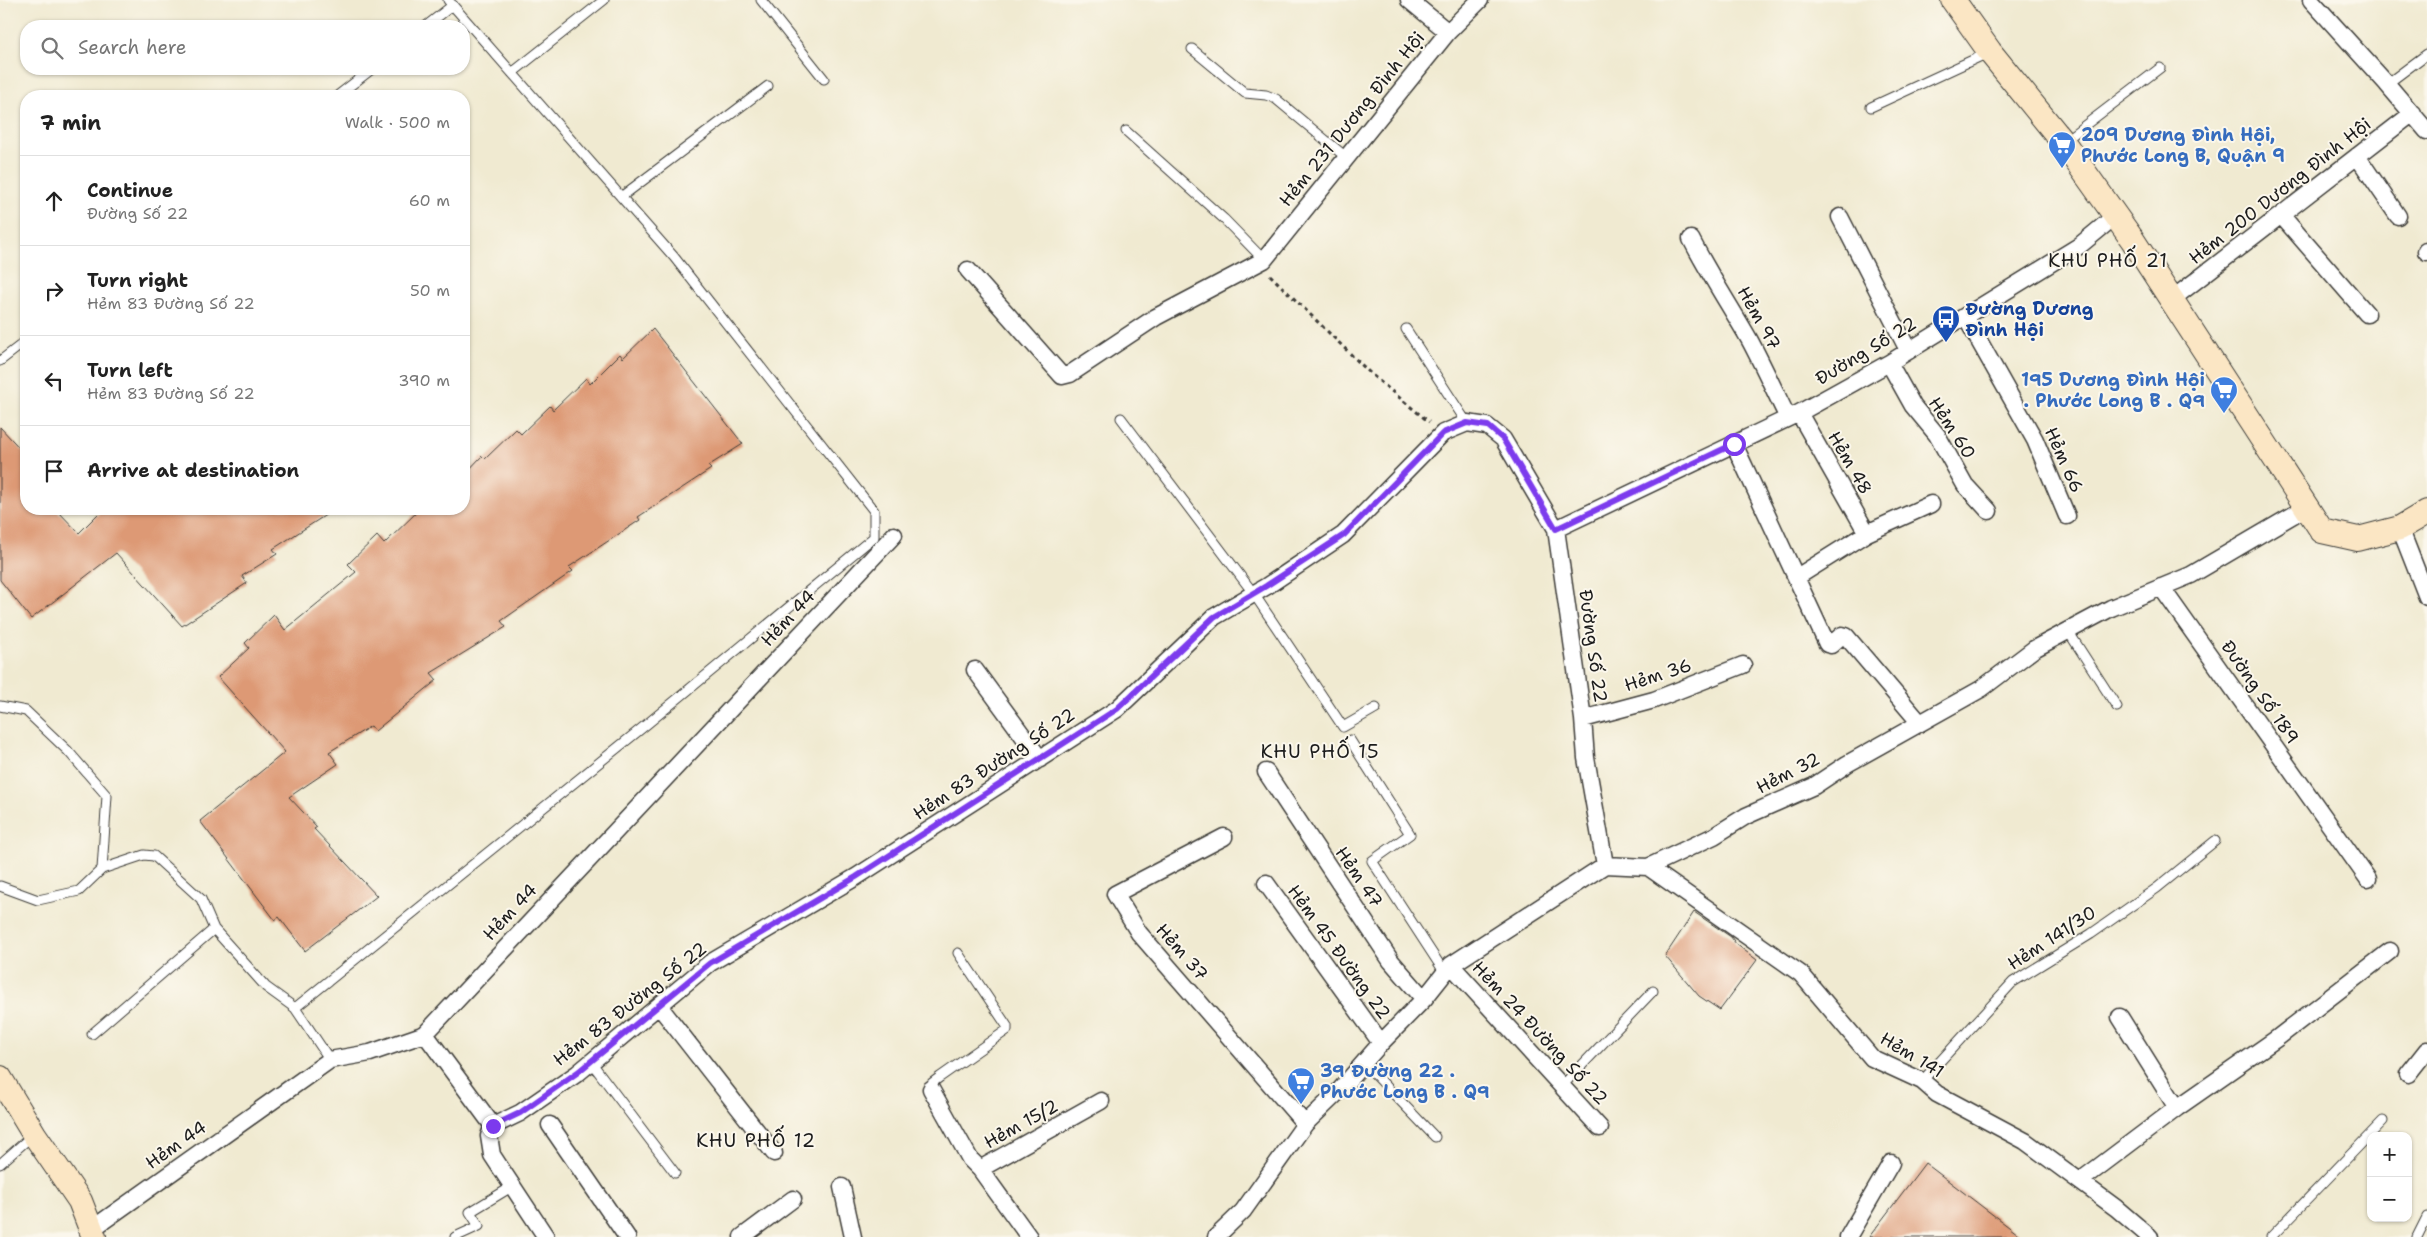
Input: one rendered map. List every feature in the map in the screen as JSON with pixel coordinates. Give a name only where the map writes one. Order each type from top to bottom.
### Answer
[{"type":"street","points":[[1409,0],[1448,32]]},
{"type":"street","name":"Hẻm 231 Dương Đình Hội","points":[[1261,262],[1448,32],[1480,0]]},
{"type":"street","points":[[1954,0],[1990,52],[2063,142],[2132,240],[2305,508],[2322,530],[2358,539],[2400,528],[2427,512]]},
{"type":"street","points":[[2311,0],[2388,84],[2427,131]]},
{"type":"street","name":"Hẻm 200 Dương Đình Hội","points":[[2171,300],[2413,113]]},
{"type":"street","points":[[2357,156],[2398,216]]},
{"type":"street","points":[[2281,215],[2367,314]]},
{"type":"street","points":[[1840,216],[1908,350]]},
{"type":"street","name":"Đường Số 22","points":[[1605,865],[1586,758],[1583,719],[1556,529],[1794,416],[1888,363],[2079,246],[2114,217]]},
{"type":"street","name":"Hẻm 97","points":[[1691,240],[1709,274],[1725,297],[1794,416]]},
{"type":"street","points":[[968,270],[1062,376],[1066,376],[1156,317],[1261,262]]},
{"type":"street","name":"Hẻm 66","points":[[1965,316],[2035,440],[2067,516]]},
{"type":"street","name":"Hẻm 60","points":[[1888,363],[1913,406],[1937,435],[1965,485],[1989,511]]},
{"type":"street","name":"Hẻm 48","points":[[1794,416],[1866,533]]},
{"type":"street","points":[[1467,423],[1488,426],[1503,439],[1556,529]]},
{"type":"street","name":"Hẻm 83 Đường Số 22","points":[[493,1126],[520,1113],[591,1062],[710,963],[856,877],[1117,709],[1214,617],[1254,594],[1344,535],[1443,433],[1467,423]]},
{"type":"street","points":[[1734,444],[1827,644],[1831,645],[1842,635],[1846,636],[1920,723]]},
{"type":"street","points":[[1797,577],[1866,533],[1932,504]]},
{"type":"street","points":[[2068,631],[2111,608],[2191,575],[2305,508]]},
{"type":"street","points":[[2400,528],[2427,597]]},
{"type":"street","name":"Hẻm 44","points":[[93,1233],[330,1060],[370,1053],[425,1034],[894,535]]},
{"type":"street","name":"Đường Số 189","points":[[2162,587],[2368,879]]},
{"type":"street","name":"Hẻm 32","points":[[1605,865],[1648,867],[1714,836],[1746,816],[1814,786],[1847,764],[1981,689],[2034,650],[2068,631]]},
{"type":"street","name":"Hẻm 36","points":[[1583,719],[1654,700],[1743,665]]},
{"type":"street","points":[[975,670],[1040,759]]},
{"type":"street","name":"Hẻm 47","points":[[1266,772],[1391,961],[1424,999]]},
{"type":"street","name":"Hẻm 37","points":[[1224,837],[1115,894],[1139,933],[1305,1124]]},
{"type":"street","points":[[1216,1237],[1243,1211],[1305,1124],[1424,999],[1448,969],[1605,865]]},
{"type":"street","name":"Hẻm 141","points":[[1648,867],[1801,974],[1872,1058],[1922,1081],[1938,1094],[2025,1140],[2080,1180],[2150,1237]]},
{"type":"street","name":"Hẻm 45 Đường 22","points":[[1266,883],[1381,1043]]},
{"type":"street","points":[[2080,1180],[2177,1108],[2276,1039],[2390,951]]},
{"type":"street","name":"Hẻm 24 Đường Số 22","points":[[1448,969],[1562,1086],[1600,1128]]},
{"type":"street","points":[[659,1006],[774,1153]]},
{"type":"street","points":[[2120,1017],[2177,1108]]},
{"type":"street","points":[[425,1034],[493,1126],[489,1136],[492,1154],[546,1237]]},
{"type":"street","points":[[2408,1074],[2427,1050]]},
{"type":"street","points":[[0,1078],[34,1134],[80,1201],[93,1233]]},
{"type":"street","points":[[931,1089],[970,1159],[980,1169]]},
{"type":"street","name":"Hẻm 15/2","points":[[1029,1237],[980,1169],[1101,1101]]},
{"type":"street","points":[[550,1125],[627,1237]]},
{"type":"street","points":[[1848,1237],[1892,1163]]},
{"type":"street","points":[[842,1187],[853,1237]]},
{"type":"street","points":[[742,1237],[793,1199]]},
{"type":"lane","points":[[512,73],[604,0]]},
{"type":"lane","points":[[761,0],[824,79]]},
{"type":"lane","points":[[432,20],[450,3],[465,20]]},
{"type":"lane","points":[[295,1008],[647,724],[874,537],[874,511],[674,257],[470,26]]},
{"type":"lane","points":[[1192,49],[1244,93],[1266,95],[1276,100],[1346,158]]},
{"type":"lane","points":[[1871,107],[1990,52]]},
{"type":"lane","points":[[2388,84],[2427,54]]},
{"type":"lane","points":[[2063,142],[2160,68]]},
{"type":"lane","points":[[345,90],[364,75]]},
{"type":"lane","points":[[621,197],[768,86]]},
{"type":"lane","points":[[1126,131],[1224,219],[1261,262]]},
{"type":"lane","points":[[1406,329],[1467,423]]},
{"type":"lane","points":[[0,361],[20,346]]},
{"type":"lane","points":[[1121,418],[1254,594],[1343,727],[1376,708]]},
{"type":"lane","points":[[2068,631],[2117,707]]},
{"type":"lane","points":[[0,706],[26,711],[68,751],[107,796],[102,869]]},
{"type":"lane","points":[[1350,740],[1410,834],[1372,861],[1448,969]]},
{"type":"lane","name":"Hẻm 141/30","points":[[1922,1081],[2013,982],[2091,934],[2157,888],[2215,841]]},
{"type":"lane","points":[[0,886],[38,900],[79,891],[102,869],[144,855],[154,856],[201,898],[214,929],[266,987],[295,1008],[330,1060]]},
{"type":"lane","points":[[92,1034],[214,929]]},
{"type":"lane","points":[[931,1089],[932,1083],[1007,1030],[1007,1026],[958,953]]},
{"type":"lane","points":[[1562,1086],[1653,991]]},
{"type":"lane","points":[[591,1062],[675,1173]]},
{"type":"lane","points":[[1364,1063],[1435,1137]]},
{"type":"lane","points":[[2271,1237],[2383,1122]]},
{"type":"lane","points":[[0,1164],[34,1134]]},
{"type":"lane","points":[[455,1237],[479,1226],[470,1212],[513,1186]]},
{"type":"lane","points":[[2417,1237],[2427,1217]]},
{"type":"path","points":[[1261,262],[1372,375],[1443,433]]},
{"type":"building","points":[[653,329],[743,444],[708,466],[711,469],[638,517],[640,520],[569,567],[573,571],[501,621],[506,627],[431,673],[437,680],[375,731],[371,726],[329,752],[338,764],[289,797],[317,827],[314,829],[377,896],[305,951],[279,917],[275,920],[200,821],[285,752],[218,677],[249,648],[245,643],[274,615],[285,630],[356,572],[348,564],[377,536],[384,544],[414,515],[470,515],[470,469],[482,456],[485,459],[516,429],[521,434],[550,406],[553,410],[586,378],[590,384],[620,354],[623,358]]},
{"type":"building","points":[[0,427],[20,449],[20,515],[62,515],[79,533],[97,515],[326,515],[273,549],[277,554],[242,576],[247,583],[182,626],[116,553],[31,619],[0,580]]},
{"type":"building","points":[[1694,912],[1731,937],[1736,944],[1757,960],[1720,1010],[1699,996],[1665,956]]},
{"type":"building","points":[[1925,1163],[2022,1237],[1869,1237]]},
{"type":"place","name":"209 Dương Đình Hội, Phước Long B, Quận 9","points":[[2062,169]]},
{"type":"place","name":"Đường Dương Đình Hội","points":[[1946,343]]},
{"type":"place","name":"195 Dương Đình Hội . Phước Long B . Q9","points":[[2224,414]]},
{"type":"place","name":"39 Đường 22 . Phước Long B . Q9","points":[[1301,1105]]},
{"type":"district","name":"KHU PHỐ 21","points":[[2108,260]]},
{"type":"district","name":"KHU PHỐ 15","points":[[1320,751]]},
{"type":"district","name":"KHU PHỐ 12","points":[[756,1140]]},
{"type":"route","points":[[493,1126],[520,1113],[578,1072],[710,963],[856,877],[1117,709],[1214,617],[1266,586],[1344,535],[1443,433],[1467,423],[1488,426],[1503,439],[1556,529],[1734,444]]}]
